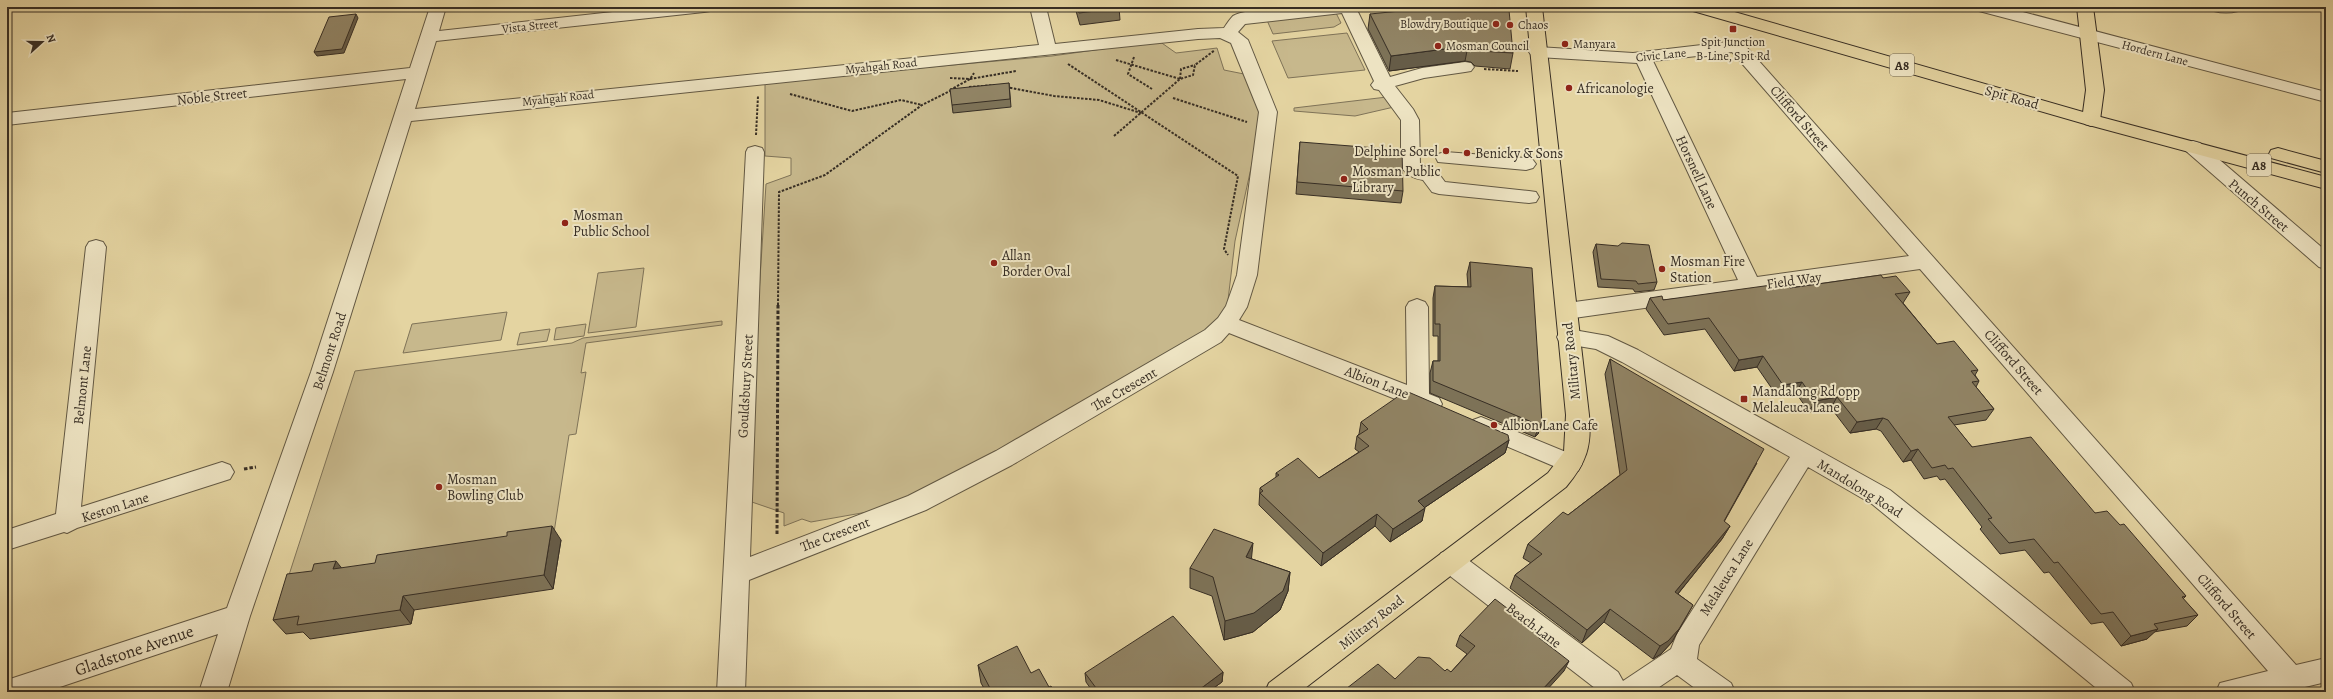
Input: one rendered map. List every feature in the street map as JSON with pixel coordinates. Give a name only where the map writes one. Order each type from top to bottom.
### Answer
[{"type":"main road","name":"Military Road","points":[[1279,692],[1557,480],[1570,464],[1576,453],[1578,439],[1568,337],[1567,311],[1534,7]]},
{"type":"main road","name":"Spit Road","points":[[1699,7],[2092,112],[2326,167]]},
{"type":"main road","name":"Spit Road","points":[[1747,7],[2092,112],[2193,148],[2326,183]]},
{"type":"main road","points":[[2085,7],[2087,35],[2095,90],[2092,112]]},
{"type":"street","name":"Belmont Road","points":[[214,692],[238,616],[322,372],[438,7]]},
{"type":"street","name":"Vista Street","points":[[428,38],[704,7]]},
{"type":"street","points":[[1038,7],[1048,49]]},
{"type":"street","points":[[1347,7],[1382,82],[1408,113],[1410,120],[1410,167],[1419,173],[1429,174],[1439,188],[1529,197]]},
{"type":"street","points":[[1224,41],[1239,20],[1250,17],[1351,7]]},
{"type":"street","name":"Hordern Lane","points":[[1985,7],[2326,97]]},
{"type":"street","points":[[2220,7],[2232,7]]},
{"type":"street","name":"Myahgah Road","points":[[403,116],[1215,32],[1224,41]]},
{"type":"street","name":"The Crescent","points":[[736,573],[924,499],[1004,458],[1196,347],[1214,336],[1226,323],[1236,306],[1246,275],[1268,112],[1240,40],[1235,36],[1224,41]]},
{"type":"street","name":"Civic Lane","points":[[1538,52],[1643,58],[1736,46]]},
{"type":"street","name":"Clifford Street","points":[[1736,46],[2291,678]]},
{"type":"street","name":"Horsnell Lane","points":[[1643,58],[1751,286]]},
{"type":"street","points":[[1382,82],[1422,73],[1465,67]]},
{"type":"street","name":"Noble Street","points":[[7,119],[417,72]]},
{"type":"street","name":"Punch Street","points":[[2193,148],[2326,262]]},
{"type":"street","name":"Gouldsbury Street","points":[[731,692],[755,152]]},
{"type":"street","points":[[1445,158],[1526,164]]},
{"type":"street","name":"Belmont Lane","points":[[67,523],[96,247]]},
{"type":"street","name":"Field Way","points":[[1567,311],[1926,261]]},
{"type":"street","points":[[1417,307],[1418,399]]},
{"type":"street","name":"Albion Lane","points":[[1226,323],[1418,399],[1570,464]]},
{"type":"street","name":"Mandolong Road","points":[[1568,337],[1600,342],[1630,356],[1875,494],[1904,514],[2121,692]]},
{"type":"street","name":"Melaleuca Lane","points":[[1682,656],[1686,642],[1804,454]]},
{"type":"street","name":"Keston Lane","points":[[7,540],[67,523],[222,472]]},
{"type":"street","name":"Beach Lane","points":[[1450,561],[1608,681],[1614,692]]},
{"type":"street","name":"Gladstone Avenue","points":[[8,692],[238,616]]},
{"type":"street","points":[[1627,692],[1631,691],[1682,656],[1686,666],[1721,692]]},
{"type":"street","points":[[2230,692],[2326,670]]},
{"type":"path","points":[[1132,41],[1136,53],[1128,74],[1133,79],[1152,89]]},
{"type":"path","points":[[1180,79],[1181,69],[1195,65],[1224,41]]},
{"type":"path","points":[[1066,62],[1238,176],[1224,249],[1233,262]]},
{"type":"path","points":[[1114,136],[1180,79],[1193,75],[1195,65]]},
{"type":"path","points":[[1465,67],[1518,71]]},
{"type":"path","points":[[755,152],[758,80]]},
{"type":"path","points":[[784,532],[777,534],[779,192],[825,175],[922,105],[948,91],[989,84],[1054,96],[1099,100],[1141,112]]},
{"type":"path","points":[[784,91],[796,96],[852,111],[901,100],[922,105]]},
{"type":"path","points":[[1173,98],[1266,127]]},
{"type":"shaded area","points":[[1335,11],[1341,23],[1334,27],[1273,34],[1266,18]]},
{"type":"shaded area","points":[[1347,33],[1365,70],[1288,78],[1272,41]]},
{"type":"shaded area","points":[[1159,41],[1176,53],[1217,48],[1224,70],[1249,75],[1260,108],[1260,127],[1235,241],[1224,334],[918,503],[811,522],[802,519],[784,526],[784,513],[746,500],[766,184],[791,175],[791,158],[765,156],[765,82],[1052,56]]},
{"type":"shaded area","points":[[1387,97],[1394,107],[1355,116],[1294,111],[1294,108]]},
{"type":"shaded area","points":[[644,268],[636,327],[588,333],[598,273]]},
{"type":"shaded area","points":[[507,312],[501,340],[403,353],[412,324]]},
{"type":"shaded area","name":"Mosman Bowling Club","points":[[722,321],[722,325],[586,343],[581,373],[586,372],[576,434],[569,435],[553,539],[288,578],[355,371],[572,343],[583,338]]},
{"type":"shaded area","points":[[586,324],[584,336],[554,340],[556,328]]},
{"type":"shaded area","points":[[550,329],[547,341],[517,345],[520,333]]},
{"type":"building","points":[[1077,7],[1119,7],[1120,8],[1079,13]]},
{"type":"building","points":[[1440,7],[1486,7],[1509,10],[1513,53],[1478,51],[1474,47],[1468,46],[1391,56],[1370,14]]},
{"type":"building","points":[[356,14],[342,49],[314,52],[329,17]]},
{"type":"building","points":[[1009,83],[1010,99],[952,105],[950,89]]},
{"type":"building","points":[[1300,142],[1402,150],[1403,191],[1297,182]]},
{"type":"building","points":[[1622,243],[1649,245],[1657,282],[1638,284],[1636,281],[1601,279],[1596,244],[1618,246]]},
{"type":"building","points":[[1470,262],[1532,268],[1542,423],[1539,425],[1433,381],[1433,361],[1440,361],[1440,324],[1435,324],[1435,286],[1471,287]]},
{"type":"building","points":[[1881,275],[1883,278],[1896,276],[1910,292],[1895,294],[1937,344],[1954,341],[1978,370],[1971,371],[1979,381],[1972,382],[1994,409],[1948,417],[1972,447],[2031,437],[2095,513],[2107,511],[2120,525],[2124,524],[2186,596],[2182,597],[2198,615],[2154,624],[2158,629],[2131,636],[2113,612],[2101,614],[2058,562],[2054,563],[2034,539],[2009,543],[1988,519],[1992,518],[1953,468],[1948,469],[1945,465],[1932,468],[1918,449],[1911,451],[1888,420],[1883,418],[1857,422],[1837,397],[1815,401],[1802,382],[1783,385],[1763,356],[1739,360],[1709,318],[1668,324],[1650,298],[1662,296],[1663,300],[1786,283],[1790,288]]},
{"type":"building","points":[[1610,359],[1764,449],[1724,521],[1730,526],[1675,592],[1693,605],[1679,629],[1668,641],[1660,646],[1610,609],[1587,630],[1515,575],[1542,554],[1528,544],[1563,512],[1568,515],[1627,470]]},
{"type":"building","points":[[1406,391],[1508,435],[1509,440],[1418,501],[1425,508],[1393,529],[1377,514],[1323,553],[1260,493],[1263,491],[1260,488],[1279,475],[1276,473],[1298,458],[1319,478],[1369,446],[1357,436],[1368,429],[1361,422]]},
{"type":"building","points":[[552,526],[544,575],[403,596],[400,610],[297,625],[299,616],[273,620],[287,574],[312,571],[314,564],[336,561],[333,569],[375,563],[377,555],[507,536],[507,532]]},
{"type":"building","points":[[1214,529],[1253,543],[1246,557],[1290,572],[1283,591],[1254,613],[1225,621],[1213,577],[1190,568]]},
{"type":"building","points":[[1495,599],[1541,634],[1538,637],[1569,661],[1540,692],[1342,692],[1378,664],[1395,679],[1418,657],[1430,658],[1445,671],[1447,669],[1451,672],[1475,646],[1460,635]]},
{"type":"building","points":[[1173,616],[1223,672],[1196,692],[1099,692],[1085,673]]},
{"type":"building","points":[[1017,646],[1031,673],[1039,669],[1049,687],[1051,686],[1055,692],[992,692],[978,665]]},
{"type":"place","name":"Blowdry Boutique","points":[[1496,24]]},
{"type":"place","name":"Chaos","points":[[1510,25]]},
{"type":"place","name":"Spit Junction B-Line, Spit Rd","points":[[1733,29]]},
{"type":"place","name":"Manyara","points":[[1565,44]]},
{"type":"place","name":"Mosman Council","points":[[1438,46]]},
{"type":"place","name":"Africanologie","points":[[1569,88]]},
{"type":"place","name":"Delphine Sorel","points":[[1446,151]]},
{"type":"place","name":"Benicky & Sons","points":[[1467,153]]},
{"type":"place","name":"Mosman Public Library","points":[[1344,179]]},
{"type":"place","name":"Mosman Public School","points":[[565,223]]},
{"type":"place","name":"Allan Border Oval","points":[[994,263]]},
{"type":"place","name":"Mosman Fire Station","points":[[1662,269]]},
{"type":"place","name":"Mandalong Rd opp Melaleuca Lane","points":[[1744,399]]},
{"type":"place","name":"Albion Lane Cafe","points":[[1494,425]]},
{"type":"place","name":"Mosman Bowling Club","points":[[439,487]]}]
